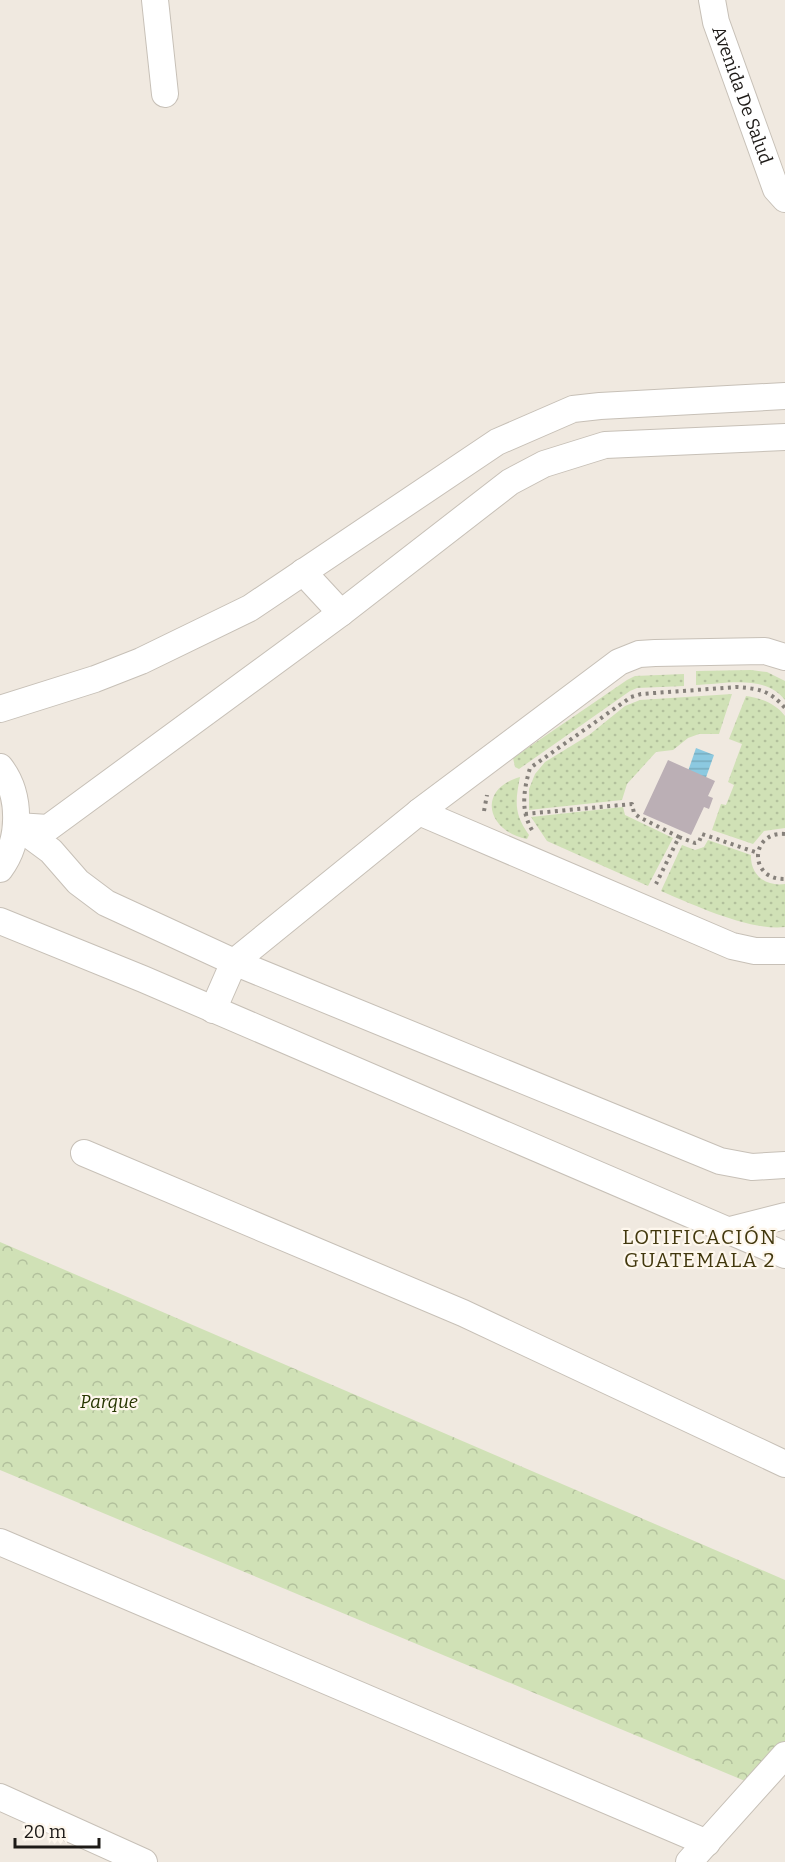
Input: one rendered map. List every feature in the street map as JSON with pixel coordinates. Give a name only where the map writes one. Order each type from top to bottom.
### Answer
[{"type":"street","points":[[155,0],[165,94]]},
{"type":"street","name":"Avenida De Salud","points":[[712,0],[716,22],[780,194]]},
{"type":"street","points":[[0,710],[96,679],[141,661],[250,608],[497,442],[573,409],[785,396]]},
{"type":"street","points":[[739,398],[745,439]]},
{"type":"street","points":[[17,826],[48,828],[128,767],[341,613],[510,482],[544,464],[605,445],[785,437]]},
{"type":"street","points":[[303,572],[341,613]]},
{"type":"street","points":[[213,1010],[234,962],[419,812],[619,662],[639,654],[655,653],[765,651],[785,657]]},
{"type":"street","points":[[0,767],[11,787],[16,806],[17,826],[5,863],[0,869]]},
{"type":"street","points":[[419,812],[732,946],[756,951],[785,951]]},
{"type":"street","points":[[17,826],[51,851],[78,882],[106,903],[234,962],[720,1161],[752,1167],[785,1165]]},
{"type":"street","points":[[0,921],[143,979],[785,1255]]},
{"type":"street","points":[[84,1153],[463,1312],[785,1464]]},
{"type":"street","points":[[730,1230],[785,1216]]},
{"type":"street","points":[[0,1542],[707,1843]]},
{"type":"street","points":[[689,1862],[785,1755]]},
{"type":"street","points":[[0,1797],[144,1862]]},
{"type":"path","points":[[522,771],[530,768],[631,697],[641,694],[751,688],[768,692],[785,708]]},
{"type":"path","points":[[530,768],[525,786],[525,814],[632,804],[634,813],[639,817],[679,837],[695,843],[699,842],[702,834],[758,853]]},
{"type":"path","points":[[485,816],[485,797],[490,792]]},
{"type":"path","points":[[785,834],[768,837],[758,853],[759,864],[763,871],[777,879],[785,879]]},
{"type":"path","points":[[652,892],[679,837]]},
{"type":"green space","points":[[696,671],[767,672],[785,681],[785,700],[777,692],[756,684],[732,682],[696,685]]},
{"type":"green space","points":[[684,674],[684,686],[637,688],[630,691],[519,769],[515,767],[513,758],[627,680],[635,676]]},
{"type":"green space","points":[[732,694],[719,734],[699,734],[688,738],[673,750],[656,752],[627,784],[622,800],[529,810],[529,789],[535,774],[545,762],[589,735],[625,706],[640,700]]},
{"type":"green space","points":[[746,696],[768,702],[785,716],[785,828],[764,831],[753,844],[712,830],[721,804],[726,805],[734,785],[728,782],[742,744],[729,739]]},
{"type":"green space","points":[[520,777],[517,808],[529,835],[527,839],[513,835],[503,828],[495,819],[492,810],[497,791],[506,783]]},
{"type":"green space","points":[[623,807],[625,815],[673,838],[648,886],[547,841],[531,817]]},
{"type":"green space","points":[[708,840],[751,855],[756,874],[772,884],[785,884],[785,927],[755,925],[739,921],[705,910],[661,891],[682,845],[695,850],[704,847]]},
{"type":"green space","name":"Parque","points":[[0,1242],[785,1580],[785,1755],[757,1786],[0,1470]]},
{"type":"water","points":[[696,748],[714,755],[704,783],[686,777]]},
{"type":"building","points":[[668,760],[715,781],[708,796],[713,798],[709,809],[704,807],[691,835],[643,814]]},
{"type":"district","name":"LOTIFICACIÓN GUATEMALA 2","points":[[700,1248]]}]
